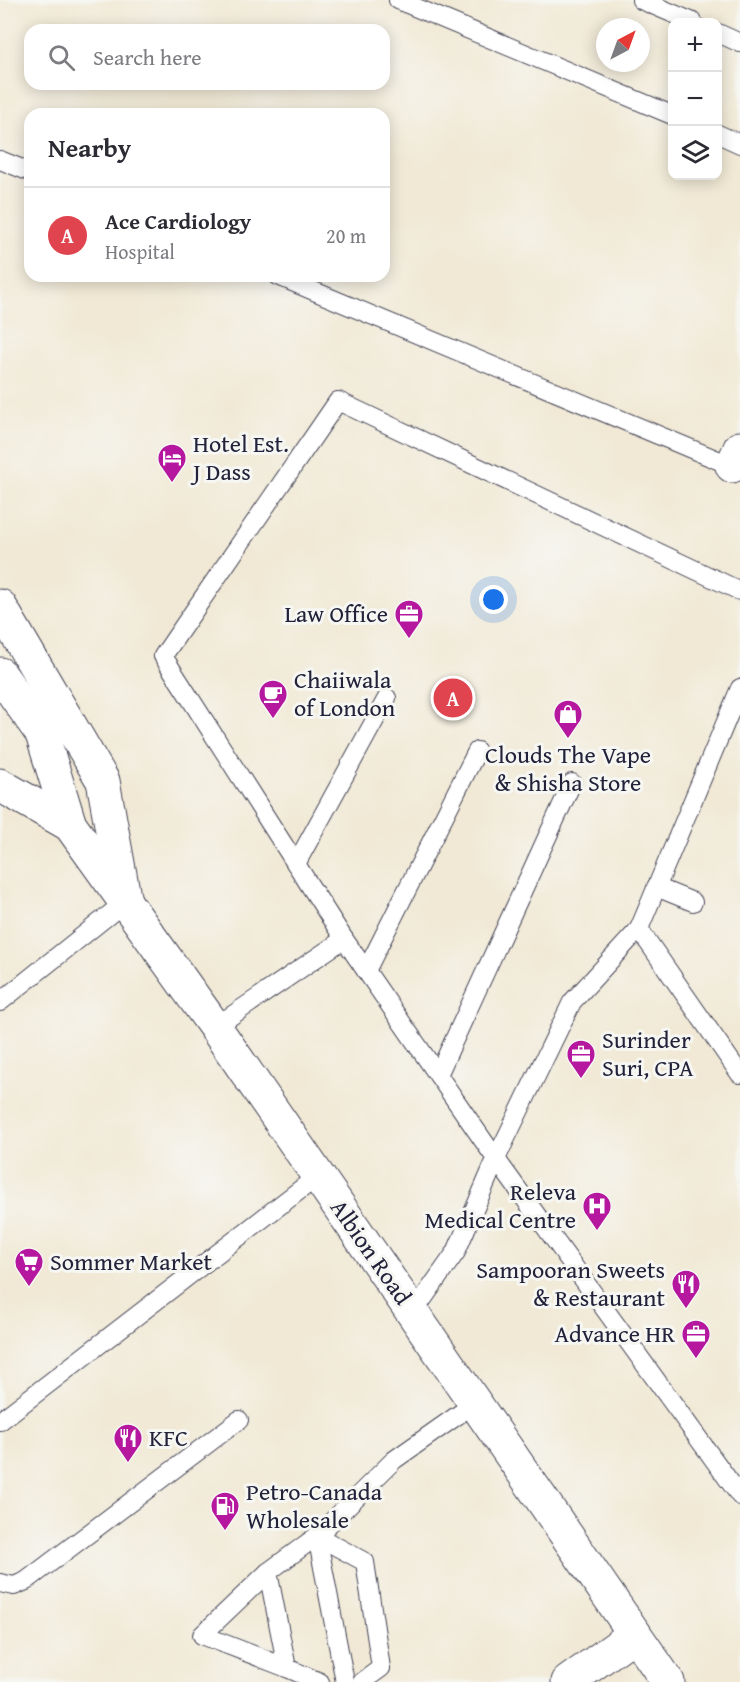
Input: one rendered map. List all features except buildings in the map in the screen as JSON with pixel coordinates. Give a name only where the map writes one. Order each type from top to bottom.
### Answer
[{"type":"main road","points":[[0,606],[103,781],[125,902]]},
{"type":"main road","name":"Albion Road","points":[[0,674],[42,734],[70,825],[215,1027],[668,1682]]},
{"type":"main road","name":"Albion Road","points":[[0,785],[70,825]]},
{"type":"main road","points":[[568,1682],[635,1634]]},
{"type":"lane","points":[[398,0],[668,113]]},
{"type":"lane","points":[[641,0],[684,18]]},
{"type":"lane","points":[[722,35],[740,43]]},
{"type":"lane","points":[[722,136],[740,144]]},
{"type":"lane","points":[[0,160],[24,170]]},
{"type":"lane","points":[[293,282],[736,457]]},
{"type":"lane","points":[[740,591],[338,401],[163,656],[344,939],[496,1159],[740,1496]]},
{"type":"lane","points":[[413,1313],[456,1252],[496,1159],[572,1002],[639,929],[740,688]]},
{"type":"lane","points":[[296,864],[387,698]]},
{"type":"lane","points":[[366,971],[477,751]]},
{"type":"lane","points":[[438,1075],[572,783]]},
{"type":"lane","points":[[656,887],[693,902]]},
{"type":"lane","points":[[0,1002],[125,902]]},
{"type":"lane","points":[[639,929],[740,1074]]},
{"type":"lane","points":[[215,1027],[344,939]]},
{"type":"lane","points":[[0,1421],[318,1176]]},
{"type":"lane","points":[[320,1682],[202,1635],[268,1572],[317,1536],[394,1460],[475,1403]]},
{"type":"lane","points":[[0,1583],[14,1586],[26,1581],[239,1420]]},
{"type":"lane","points":[[317,1536],[345,1682]]},
{"type":"lane","points":[[317,1536],[365,1562],[381,1668],[362,1682]]},
{"type":"lane","points":[[268,1572],[287,1668]]},
{"type":"place","name":"Hotel Est. J Dass","points":[[172,484]]},
{"type":"place","name":"Law Office","points":[[409,640]]},
{"type":"place","name":"Ace Cardiology","points":[[453,698]]},
{"type":"place","name":"Chaiiwala of London","points":[[273,720]]},
{"type":"place","name":"Clouds The Vape & Shisha Store","points":[[568,740]]},
{"type":"place","name":"Surinder Suri, CPA","points":[[581,1080]]},
{"type":"place","name":"Releva Medical Centre","points":[[597,1232]]},
{"type":"place","name":"Sommer Market","points":[[29,1288]]},
{"type":"place","name":"Sampooran Sweets & Restaurant","points":[[686,1310]]},
{"type":"place","name":"Advance HR","points":[[696,1360]]},
{"type":"place","name":"KFC","points":[[128,1464]]},
{"type":"place","name":"Petro-Canada Wholesale","points":[[225,1532]]}]
